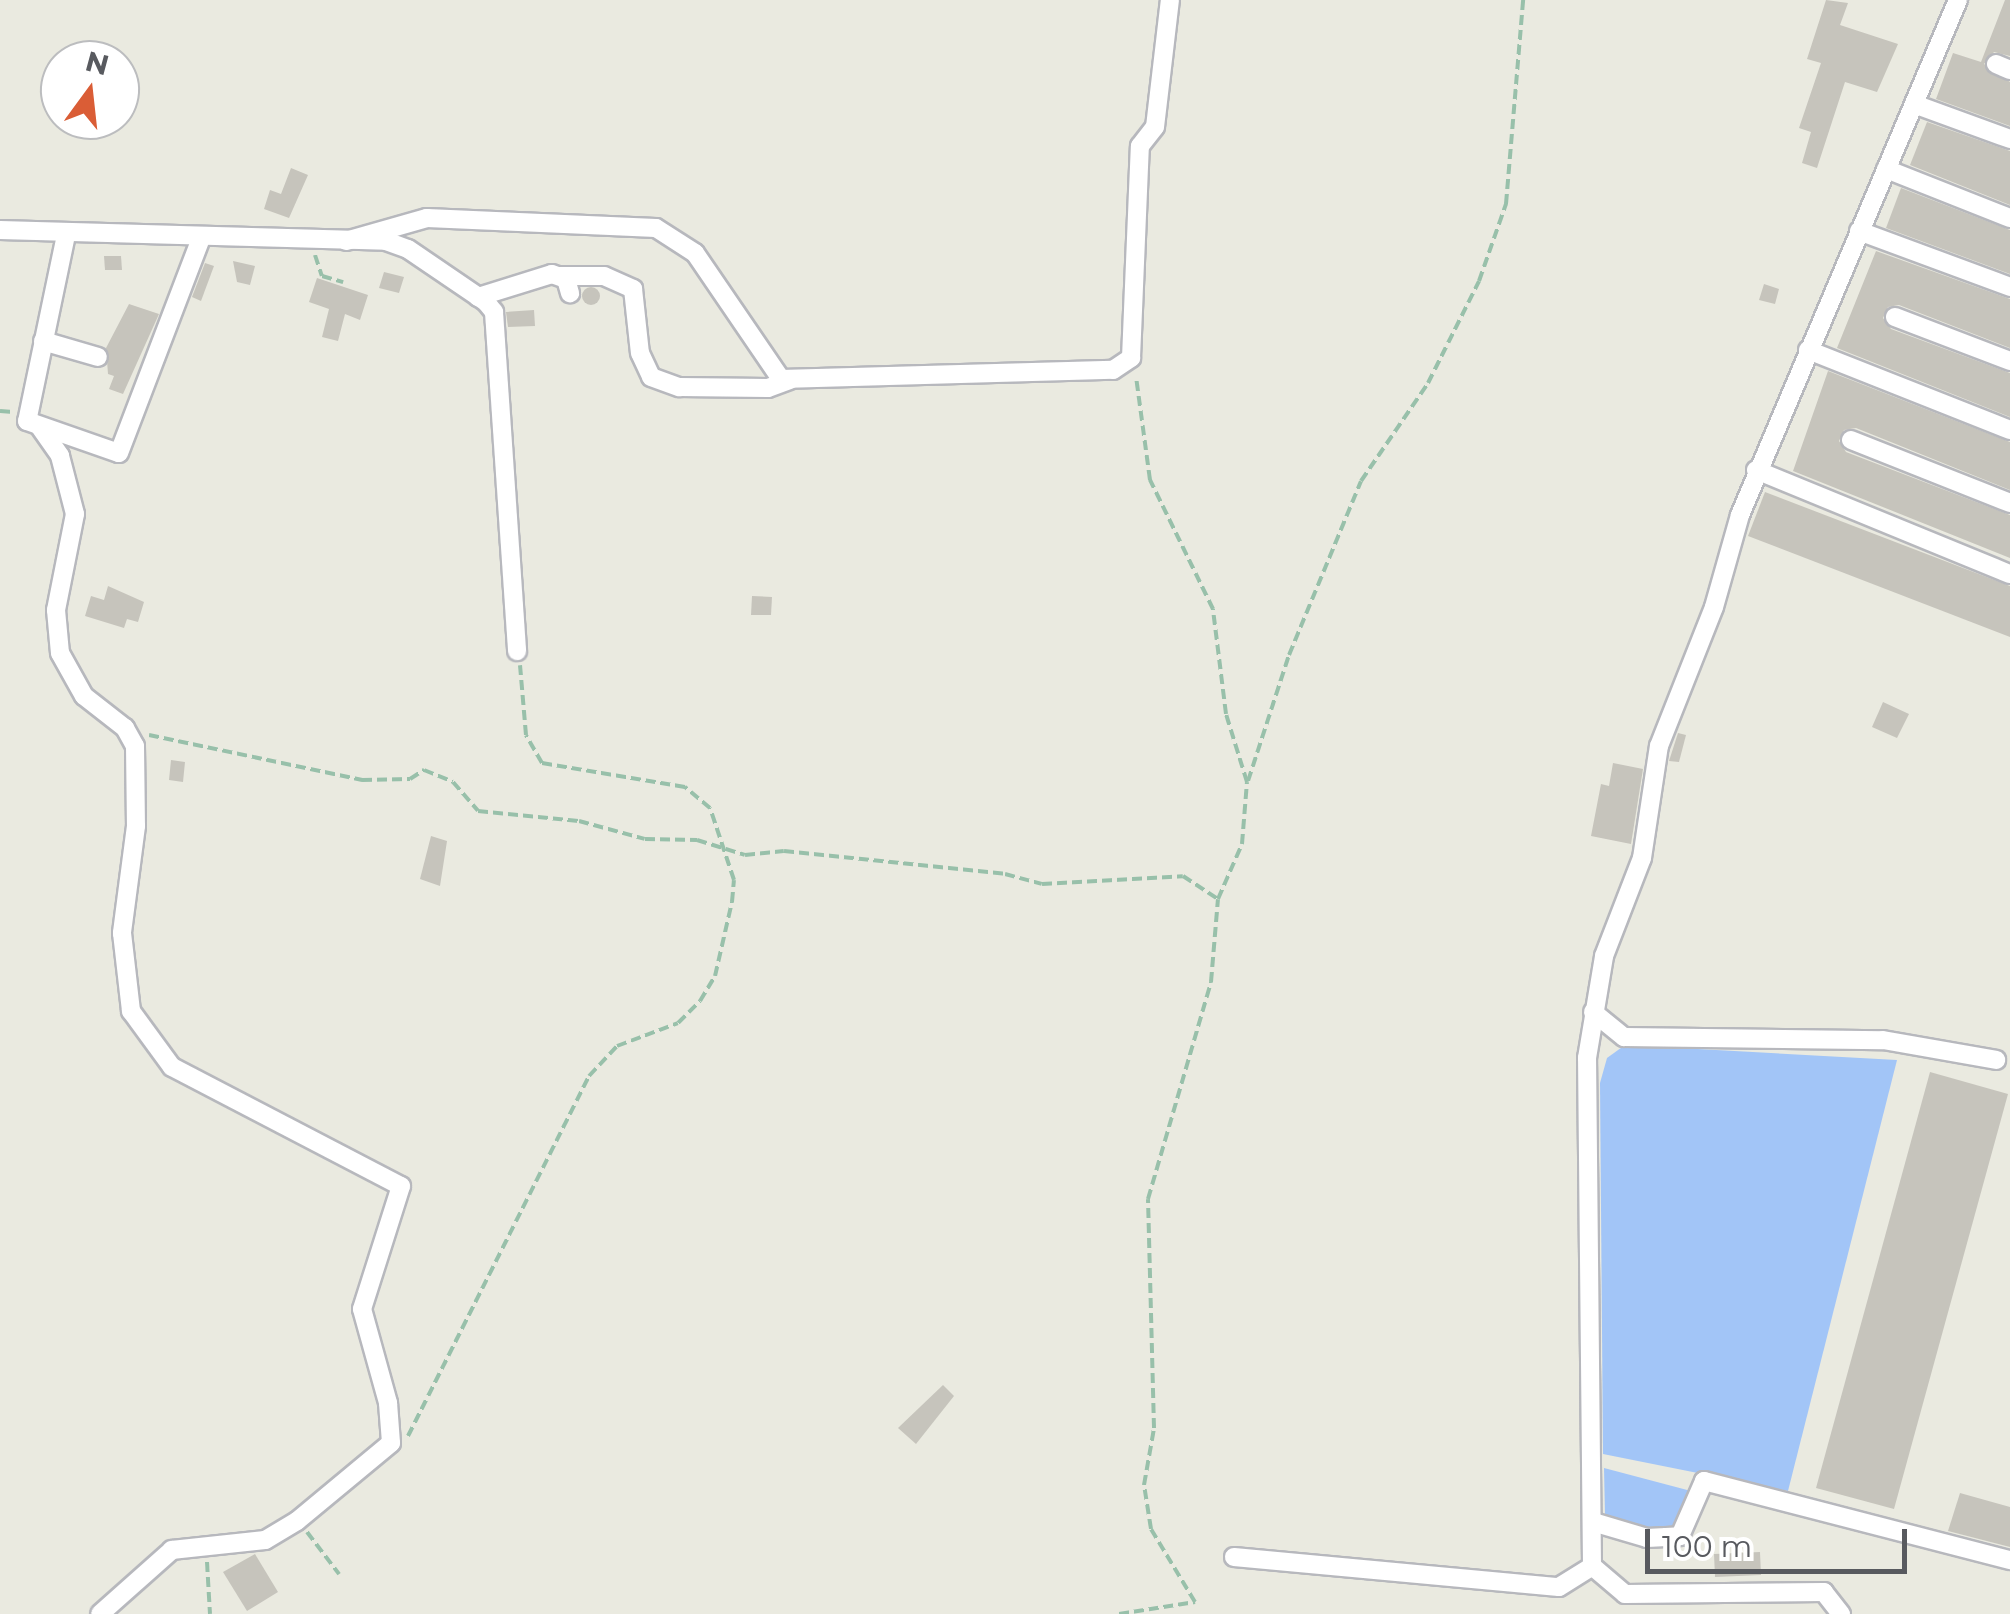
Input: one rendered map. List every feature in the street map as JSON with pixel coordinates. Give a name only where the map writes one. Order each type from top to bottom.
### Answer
[{"type":"street","points":[[478,297],[536,275],[604,276],[634,289],[640,353],[651,378],[679,388],[768,388],[790,380],[1113,370],[1131,358],[1140,146],[1155,127],[1170,0]]},
{"type":"street","points":[[1592,1566],[1587,1058],[1604,956],[1638,877],[1659,746],[1714,607],[1756,470],[1958,0]]},
{"type":"street","points":[[1914,104],[2010,139]]},
{"type":"street","points":[[1886,170],[2010,218]]},
{"type":"street","points":[[346,240],[426,218],[656,228],[695,253],[764,362],[790,380]]},
{"type":"street","points":[[0,230],[397,243],[478,297],[494,312],[517,651]]},
{"type":"street","points":[[1859,231],[2010,287]]},
{"type":"street","points":[[66,235],[27,416],[40,427],[60,456],[75,514],[56,610],[60,653],[84,696],[124,728],[138,772],[122,932],[131,1011],[146,1040],[172,1067],[401,1186],[362,1309],[388,1403],[391,1443],[298,1521],[265,1540],[200,1544],[150,1565],[100,1614]]},
{"type":"street","points":[[40,427],[125,451],[201,238]]},
{"type":"street","points":[[560,276],[570,293]]},
{"type":"street","points":[[1896,317],[2010,361]]},
{"type":"street","points":[[43,342],[98,357]]},
{"type":"street","points":[[1808,350],[2010,430]]},
{"type":"street","points":[[1851,440],[2010,503]]},
{"type":"street","points":[[1756,470],[2010,574]]},
{"type":"street","points":[[1593,1012],[1624,1037]]},
{"type":"street","points":[[1587,1058],[1624,1037],[1883,1040],[1996,1060]]},
{"type":"street","points":[[1594,1522],[1647,1538],[1680,1536],[1704,1480],[2010,1560]]},
{"type":"street","points":[[1234,1557],[1559,1586],[1592,1566]]},
{"type":"street","points":[[1592,1566],[1625,1594],[1824,1592],[1841,1614]]},
{"type":"path","points":[[1119,1614],[1195,1602],[1150,1529],[1144,1485],[1154,1428],[1148,1198],[1211,982],[1218,899],[1242,844],[1247,782],[1290,655],[1361,481],[1428,383],[1478,281],[1506,204],[1524,0]]},
{"type":"path","points":[[313,240],[318,272],[342,282]]},
{"type":"path","points":[[1131,358],[1146,416],[1150,480],[1213,609],[1226,714],[1247,782]]},
{"type":"path","points":[[391,1443],[406,1439],[430,1401],[589,1076],[617,1046],[678,1023],[715,976],[732,902],[724,850],[710,808],[685,787],[542,762],[526,735],[517,651]]},
{"type":"path","points":[[124,728],[362,780],[410,778],[424,770],[453,782],[478,811],[579,821],[645,839],[698,840],[724,850],[1005,874],[1042,884],[1183,876],[1218,899]]},
{"type":"path","points":[[298,1521],[339,1574]]},
{"type":"path","points":[[200,1544],[210,1574],[210,1614]]},
{"type":"water","points":[[1625,1045],[1897,1060],[1788,1491],[1603,1454],[1600,1083],[1607,1058]]},
{"type":"water","points":[[1604,1468],[1691,1491],[1680,1527],[1649,1531],[1605,1515]]},
{"type":"building","points":[[1826,0],[1848,3],[1840,25],[1898,44],[1877,92],[1845,82],[1817,168],[1802,163],[1811,132],[1799,128],[1821,63],[1807,59]]},
{"type":"building","points":[[2005,0],[2010,0],[2010,56],[1994,52],[1984,64],[2010,82],[2010,126],[1936,99],[1953,53],[1981,62]]},
{"type":"building","points":[[1927,122],[2010,151],[2010,205],[1910,165]]},
{"type":"building","points":[[291,168],[308,175],[289,218],[264,209],[270,190],[281,194]]},
{"type":"building","points":[[1901,188],[2010,230],[2010,274],[1886,228]]},
{"type":"building","points":[[1876,251],[2010,299],[2010,348],[1899,305],[1888,307],[1883,318],[1891,329],[2010,373],[2010,417],[1837,348]]},
{"type":"building","points":[[104,256],[121,256],[122,270],[105,270]]},
{"type":"building","points":[[233,261],[255,266],[250,285],[237,282]]},
{"type":"building","points":[[205,263],[214,266],[201,301],[192,297]]},
{"type":"building","points":[[384,272],[404,277],[399,293],[379,288]]},
{"type":"building","points":[[317,278],[368,295],[360,320],[345,314],[338,341],[322,337],[329,309],[309,302]]},
{"type":"building","points":[[1764,284],[1779,289],[1775,304],[1759,300]]},
{"type":"building","points":[[591,287],[600,296],[591,305],[582,296]]},
{"type":"building","points":[[129,304],[159,314],[123,394],[109,389],[114,376],[108,374],[106,348]]},
{"type":"building","points":[[534,310],[535,326],[508,327],[506,312]]},
{"type":"building","points":[[1828,371],[2010,442],[2010,490],[1856,428],[1844,430],[1839,441],[1846,452],[2010,515],[2010,558],[1793,471]]},
{"type":"building","points":[[1765,492],[2010,586],[2010,637],[1748,536]]},
{"type":"building","points":[[108,586],[144,602],[138,622],[127,619],[124,628],[85,616],[91,596],[104,600]]},
{"type":"building","points":[[752,596],[772,597],[771,615],[751,615]]},
{"type":"building","points":[[1883,702],[1909,714],[1897,738],[1872,727]]},
{"type":"building","points":[[1678,733],[1686,735],[1679,762],[1669,761]]},
{"type":"building","points":[[171,760],[185,762],[183,782],[169,780]]},
{"type":"building","points":[[1613,763],[1643,769],[1631,844],[1591,836],[1601,784],[1609,786]]},
{"type":"building","points":[[431,836],[447,841],[440,886],[420,879]]},
{"type":"building","points":[[1930,1072],[2008,1094],[1894,1509],[1816,1488]]},
{"type":"building","points":[[943,1385],[954,1396],[916,1444],[898,1428]]},
{"type":"building","points":[[1960,1493],[2010,1507],[2010,1547],[1948,1531]]},
{"type":"building","points":[[1760,1552],[1761,1575],[1715,1577],[1714,1554]]},
{"type":"building","points":[[255,1554],[278,1592],[247,1611],[223,1572]]}]
